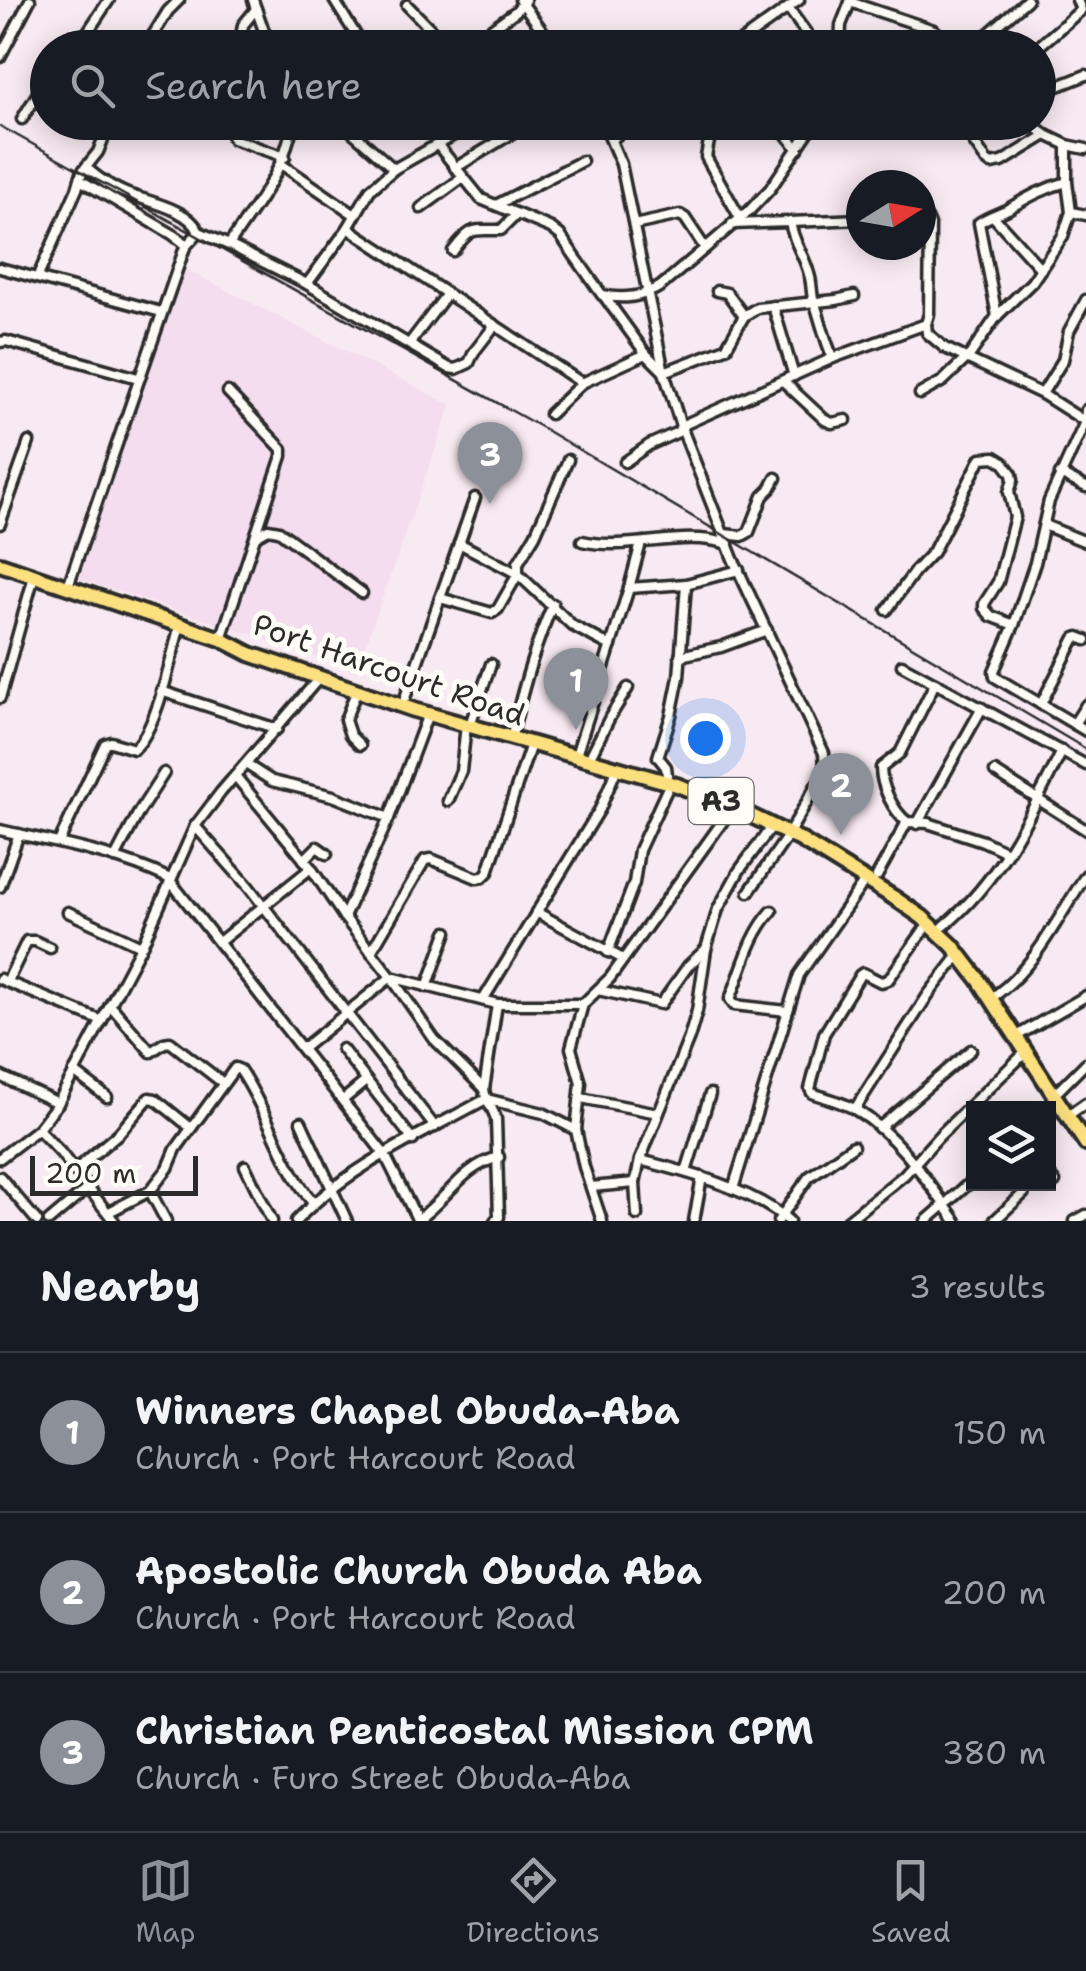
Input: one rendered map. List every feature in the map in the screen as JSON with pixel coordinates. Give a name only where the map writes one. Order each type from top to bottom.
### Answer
[{"type":"highway","name":"A3","points":[[0,564],[227,642]]},
{"type":"highway","name":"Port Harcourt Road","points":[[227,642],[250,654],[428,714],[513,731],[713,791],[790,831],[872,878],[964,946],[1022,1033],[1055,1100],[1074,1112],[1086,1130]]},
{"type":"highway","name":"Port Harcourt Road","points":[[227,642],[404,698],[531,744],[669,779],[790,831]]},
{"type":"highway","name":"Port Harcourt Road","points":[[936,925],[960,954],[1086,1144]]},
{"type":"street","points":[[0,57],[30,0]]},
{"type":"street","points":[[89,30],[110,0]]},
{"type":"street","points":[[156,30],[179,0]]},
{"type":"street","points":[[334,0],[353,30]]},
{"type":"street","points":[[780,0],[804,30]]},
{"type":"street","points":[[757,30],[799,0]]},
{"type":"street","points":[[993,30],[1028,0]]},
{"type":"street","points":[[1056,30],[1080,14],[1076,0]]},
{"type":"street","points":[[489,30],[522,1],[542,30]]},
{"type":"street","points":[[841,30],[851,1],[934,30]]},
{"type":"street","points":[[242,30],[255,5]]},
{"type":"street","points":[[255,5],[264,30]]},
{"type":"street","points":[[407,5],[431,30]]},
{"type":"street","points":[[1056,87],[1086,75]]},
{"type":"street","points":[[22,118],[30,105]]},
{"type":"street","points":[[38,276],[86,166],[103,140]]},
{"type":"street","points":[[238,140],[283,160],[355,216]]},
{"type":"street","points":[[230,245],[283,160],[288,140]]},
{"type":"street","points":[[361,140],[394,169]]},
{"type":"street","points":[[308,284],[370,190],[394,169],[443,140]]},
{"type":"street","points":[[455,168],[501,140]]},
{"type":"street","points":[[612,140],[621,164],[664,372],[681,426],[738,570],[824,753],[822,775],[749,892]]},
{"type":"street","points":[[791,140],[798,149]]},
{"type":"street","points":[[604,296],[648,295],[673,277],[770,189],[803,140]]},
{"type":"street","points":[[972,140],[991,164],[1002,162],[1038,140]]},
{"type":"street","points":[[1056,140],[1086,149]]},
{"type":"street","points":[[709,141],[706,157],[740,218]]},
{"type":"street","points":[[436,144],[481,198],[560,235],[646,354],[664,372]]},
{"type":"street","points":[[920,394],[943,381],[966,358],[997,316],[1032,282],[1063,236],[1071,212],[1066,182],[1067,145]]},
{"type":"street","points":[[496,205],[582,161]]},
{"type":"street","points":[[86,166],[127,194],[166,207],[193,222],[199,232],[308,284],[442,365],[456,369],[469,363],[494,325]]},
{"type":"street","points":[[421,208],[462,178]]},
{"type":"street","points":[[80,180],[172,234],[184,247]]},
{"type":"street","points":[[997,316],[978,228],[981,220],[1066,182]]},
{"type":"street","points":[[1071,212],[1086,215]]},
{"type":"street","points":[[454,250],[475,230],[501,230],[518,214]]},
{"type":"street","points":[[634,226],[680,215],[705,248]]},
{"type":"street","points":[[993,216],[1041,269]]},
{"type":"street","points":[[732,224],[846,220]]},
{"type":"street","points":[[790,222],[833,358]]},
{"type":"street","points":[[348,228],[582,383]]},
{"type":"street","points":[[68,586],[184,247],[199,232]]},
{"type":"street","points":[[930,260],[926,324],[930,338],[1042,394],[1086,422]]},
{"type":"street","points":[[0,268],[162,312]]},
{"type":"street","points":[[717,291],[727,293],[744,316]]},
{"type":"street","points":[[409,344],[447,294]]},
{"type":"street","points":[[664,372],[726,348],[744,316],[758,308],[854,296]]},
{"type":"street","points":[[1042,394],[1063,360],[1069,331],[1086,300]]},
{"type":"street","points":[[773,306],[794,376]]},
{"type":"street","points":[[625,462],[678,432],[681,426],[833,358],[926,324]]},
{"type":"street","points":[[0,342],[138,378]]},
{"type":"street","points":[[550,414],[582,383],[646,354]]},
{"type":"street","points":[[783,381],[826,420],[846,420]]},
{"type":"street","points":[[227,642],[282,456],[282,449],[228,392]]},
{"type":"street","points":[[1086,410],[1086,422],[1049,501],[1035,563],[994,670],[995,677],[1086,731]]},
{"type":"street","points":[[0,524],[29,442]]},
{"type":"street","points":[[887,610],[933,552],[981,458],[995,457],[1012,474],[1009,496],[1015,517],[998,582],[984,608],[991,616],[1014,625]]},
{"type":"street","points":[[440,598],[495,612],[518,574],[518,563],[535,535],[568,460]]},
{"type":"street","points":[[1060,474],[1086,487]]},
{"type":"street","points":[[724,534],[750,532],[763,496],[776,478]]},
{"type":"street","points":[[404,698],[475,498]]},
{"type":"street","points":[[1044,525],[1086,542]]},
{"type":"street","points":[[256,536],[268,529],[278,531],[362,593]]},
{"type":"street","points":[[582,542],[603,546],[692,539],[728,544]]},
{"type":"street","points":[[459,543],[518,574],[580,631],[611,646]]},
{"type":"street","points":[[585,751],[640,543]]},
{"type":"street","points":[[629,588],[686,584],[738,570]]},
{"type":"street","points":[[0,698],[34,576]]},
{"type":"street","points":[[608,952],[634,883],[639,850],[669,779],[658,757],[679,677],[686,584]]},
{"type":"street","points":[[513,731],[524,684],[552,604]]},
{"type":"street","points":[[59,842],[105,744],[112,742],[128,749],[138,746],[150,727],[180,626]]},
{"type":"street","points":[[680,656],[732,644],[766,630]]},
{"type":"street","points":[[1041,704],[1075,638],[1086,640]]},
{"type":"street","points":[[448,801],[460,771],[469,722],[490,664]]},
{"type":"street","points":[[902,665],[1086,765]]},
{"type":"street","points":[[0,1158],[38,1129],[58,1102],[141,946],[195,826],[320,678]]},
{"type":"street","points":[[935,683],[900,753],[881,768],[881,777],[896,811],[912,823],[928,823],[1008,852]]},
{"type":"street","points":[[585,751],[628,688]]},
{"type":"street","points":[[357,690],[345,720],[350,736],[360,745]]},
{"type":"street","points":[[161,691],[277,729]]},
{"type":"street","points":[[1074,724],[1086,705]]},
{"type":"street","points":[[733,1189],[805,964],[912,823],[982,708]]},
{"type":"street","points":[[344,917],[428,714]]},
{"type":"street","points":[[371,952],[425,860],[477,878],[488,872],[531,744]]},
{"type":"street","points":[[956,1221],[914,1164],[879,1128],[855,1109],[811,1091],[824,1034],[860,975],[881,982],[888,980],[936,925],[956,916],[989,880],[1062,752]]},
{"type":"street","points":[[247,764],[272,782],[333,796],[388,818]]},
{"type":"street","points":[[483,1000],[600,809],[617,768]]},
{"type":"street","points":[[994,772],[1086,830]]},
{"type":"street","points":[[115,858],[164,774]]},
{"type":"street","points":[[236,777],[308,864],[434,1038],[485,1094],[496,1118],[500,1220]]},
{"type":"street","points":[[602,1221],[576,1130],[580,1078],[571,1048],[583,1004],[624,960],[733,806]]},
{"type":"street","points":[[195,826],[248,886],[436,1127]]},
{"type":"street","points":[[637,1215],[635,1183],[640,1160],[689,1038],[706,948],[718,909],[738,872],[772,826]]},
{"type":"street","points":[[0,830],[59,842],[165,876],[385,1155],[417,1220],[442,1200],[461,1177],[498,1157]]},
{"type":"street","points":[[0,887],[19,834]]},
{"type":"street","points":[[218,942],[308,864],[317,846],[327,854]]},
{"type":"street","points":[[996,994],[1034,956],[1086,875]]},
{"type":"street","points":[[772,911],[761,923],[730,999],[734,1005],[788,1011]]},
{"type":"street","points":[[68,912],[141,946]]},
{"type":"street","points":[[536,912],[624,960]]},
{"type":"street","points":[[427,987],[447,932]]},
{"type":"street","points":[[50,948],[27,941],[3,981],[102,1022]]},
{"type":"street","points":[[598,990],[660,1004],[706,948]]},
{"type":"street","points":[[855,1109],[928,995],[960,954]]},
{"type":"street","points":[[302,1049],[391,976]]},
{"type":"street","points":[[391,976],[497,1004],[583,1004]]},
{"type":"street","points":[[1022,1033],[1086,996]]},
{"type":"street","points":[[296,1221],[331,1189],[485,1094],[497,1004]]},
{"type":"street","points":[[110,1005],[150,1052],[170,1042],[224,1083]]},
{"type":"street","points":[[342,1049],[412,1140]]},
{"type":"street","points":[[879,1128],[971,1050]]},
{"type":"street","points":[[847,1221],[904,1175],[1026,1052]]},
{"type":"street","points":[[1055,1100],[1086,1062]]},
{"type":"street","points":[[38,1129],[111,1216],[150,1191],[233,1070],[240,1070],[313,1203]]},
{"type":"street","points":[[74,1072],[107,1097]]},
{"type":"street","points":[[0,1076],[58,1102]]},
{"type":"street","points":[[343,1100],[366,1081]]},
{"type":"street","points":[[485,1094],[543,1113],[576,1130]]},
{"type":"street","points":[[686,1172],[710,1094]]},
{"type":"street","points":[[74,1171],[119,1133],[148,1098],[155,1099],[192,1128]]},
{"type":"street","points":[[581,1098],[658,1113]]},
{"type":"street","points":[[1074,1112],[1086,1103]]},
{"type":"street","points":[[300,1122],[348,1221]]},
{"type":"street","points":[[640,1160],[733,1189],[783,1219],[809,1178],[853,1146]]},
{"type":"street","points":[[245,1166],[272,1221]]},
{"type":"street","points":[[694,1221],[702,1177]]},
{"type":"street","points":[[0,1178],[37,1221]]},
{"type":"street","points":[[591,1188],[635,1183]]},
{"type":"street","points":[[926,1221],[966,1186]]},
{"type":"street","points":[[50,1221],[88,1188]]},
{"type":"street","points":[[150,1191],[166,1221]]},
{"type":"street","points":[[994,1221],[1024,1193]]},
{"type":"street","points":[[62,1211],[67,1221]]},
{"type":"street","points":[[1075,1221],[1086,1215]]},
{"type":"shaded area","points":[[181,267],[451,405],[356,672],[77,578]]},
{"type":"railway","points":[[0,126],[539,426],[1086,749]]},
{"type":"place","name":"Christian Penticostal Mission CPM","points":[[490,504]]},
{"type":"place","name":"Winners Chapel Obuda-Aba","points":[[576,730]]},
{"type":"place","name":"Apostolic Church Obuda Aba","points":[[841,835]]}]
